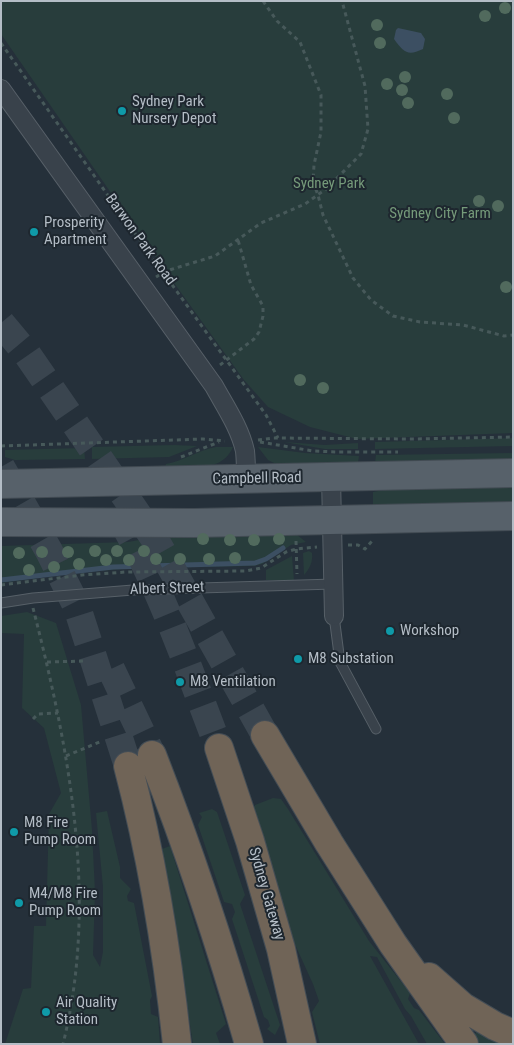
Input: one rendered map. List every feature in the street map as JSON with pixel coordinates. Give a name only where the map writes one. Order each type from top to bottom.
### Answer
[{"type":"highway","points":[[265,735],[329,843],[393,944],[464,1044]]},
{"type":"highway","name":"Sydney Gateway","points":[[220,748],[250,840],[278,940],[302,1044]]},
{"type":"highway","points":[[177,1044],[156,889],[146,835],[140,761],[207,906],[225,960],[248,1044]]},
{"type":"highway","points":[[393,944],[463,1007],[513,1034]]},
{"type":"main road","name":"Campbell Road","points":[[1,484],[513,473]]},
{"type":"main road","points":[[1,522],[194,523],[513,516]]},
{"type":"street","name":"Barwon Park Road","points":[[1,89],[210,381],[242,441],[245,452],[246,479]]},
{"type":"street","points":[[331,477],[334,616]]},
{"type":"lane","name":"Albert Street","points":[[1,603],[32,598],[133,590],[334,584]]},
{"type":"lane","points":[[334,616],[340,662],[376,729]]},
{"type":"path","points":[[263,1],[276,21],[300,42],[321,95],[321,132],[314,166],[313,182],[323,215],[353,278],[371,300],[393,316],[420,322],[463,325],[504,336],[513,334]]},
{"type":"path","points":[[141,286],[163,272],[215,256],[261,223],[305,204],[348,169],[361,154],[368,129],[365,86],[342,1]]},
{"type":"path","name":"Barwon Park Road","points":[[1,43],[266,415],[278,438]]},
{"type":"path","points":[[210,381],[227,360],[254,339],[259,332],[263,316],[263,306],[251,284],[238,240]]},
{"type":"path","points":[[404,452],[337,452],[252,440],[278,438],[414,439],[513,437]]},
{"type":"path","points":[[1,446],[203,439],[220,442]]},
{"type":"path","points":[[358,545],[365,550],[373,541],[369,534]]},
{"type":"path","points":[[1,585],[82,575],[126,572],[246,571],[262,568],[286,552],[296,548],[309,547]]},
{"type":"path","points":[[296,548],[297,578]]},
{"type":"path","points":[[32,598],[58,713],[74,819],[79,903],[75,972],[63,1044]]},
{"type":"path","points":[[47,662],[86,661]]},
{"type":"path","points":[[34,718],[38,714],[58,713]]},
{"type":"path","points":[[66,756],[102,741]]},
{"type":"green space","name":"Sydney Park","points":[[1,1],[513,1],[513,433],[357,439],[310,427],[268,407],[244,380],[156,258],[1,34]]},
{"type":"green space","points":[[513,438],[513,446],[375,449],[375,442]]},
{"type":"green space","points":[[284,442],[325,445],[358,443],[358,449],[325,449]]},
{"type":"green space","points":[[197,446],[169,457],[92,459],[92,447]]},
{"type":"green space","points":[[216,447],[233,447],[228,456],[213,465],[204,467],[165,467],[166,464]]},
{"type":"green space","points":[[258,447],[305,453],[359,456],[358,463],[278,465],[268,460]]},
{"type":"green space","points":[[84,448],[85,459],[15,460],[5,457],[5,450]]},
{"type":"green space","points":[[513,453],[513,459],[375,463],[376,455]]},
{"type":"green space","points":[[513,485],[513,502],[373,505],[373,492],[393,488]]},
{"type":"green space","points":[[173,534],[296,534],[306,542],[291,545],[262,564],[254,566],[136,568],[73,573],[1,583],[1,546],[128,542]]},
{"type":"green space","points":[[309,551],[312,553],[311,562],[304,575],[303,553]]},
{"type":"green space","points":[[292,556],[294,581],[266,580],[266,570]]},
{"type":"green space","points":[[27,612],[56,623],[81,705],[92,830],[95,892],[93,955],[100,967],[103,952],[103,887],[96,813],[107,811],[120,867],[120,878],[131,889],[127,896],[128,901],[134,903],[152,996],[150,1000],[151,1014],[158,1017],[160,1044],[5,1044],[23,989],[31,988],[34,926],[46,926],[49,814],[61,793],[44,728],[22,708],[24,634],[1,633],[1,616]]},
{"type":"green space","points":[[273,798],[281,799],[288,809],[369,941],[410,993],[408,999],[414,1008],[419,1010],[445,1044],[427,1044],[405,1009],[377,957],[370,956],[419,1044],[320,1044],[312,1012],[319,1001],[288,929],[252,811],[255,805]]},
{"type":"green space","points":[[212,809],[217,812],[245,895],[240,904],[280,1025],[275,1035],[267,1029],[270,1026],[268,1020],[264,1017],[232,919],[235,912],[232,904],[224,902],[198,825],[202,817],[199,813]]},
{"type":"green space","points":[[170,846],[226,1024],[216,1033],[220,1044],[193,1044],[162,849]]},
{"type":"green space","points":[[477,1032],[501,1044],[475,1044],[470,1037]]},
{"type":"water","points":[[398,28],[421,33],[425,39],[423,49],[410,53],[404,50],[394,39]]},
{"type":"waterway","name":"Sydney Gateway","points":[[1,580],[113,567],[255,563],[266,559],[283,548]]},
{"type":"tunnel","points":[[1,323],[27,354],[156,541],[265,735]]},
{"type":"tunnel","points":[[1,467],[49,551],[77,607],[128,766]]},
{"type":"tunnel","points":[[118,514],[161,599],[219,748]]},
{"type":"tunnel","points":[[111,669],[152,755]]},
{"type":"place","name":"Sydney Park Nursery Depot","points":[[122,111]]},
{"type":"place","name":"Prosperity Apartment","points":[[34,232]]},
{"type":"place","name":"Workshop","points":[[390,631]]},
{"type":"place","name":"M8 Substation","points":[[298,659]]},
{"type":"place","name":"M8 Ventilation","points":[[180,682]]},
{"type":"place","name":"M8 Fire Pump Room","points":[[14,832]]},
{"type":"place","name":"M4/M8 Fire Pump Room","points":[[19,903]]},
{"type":"place","name":"Air Quality Station","points":[[46,1012]]},
{"type":"park label","name":"Sydney City Farm","points":[[440,214]]}]
